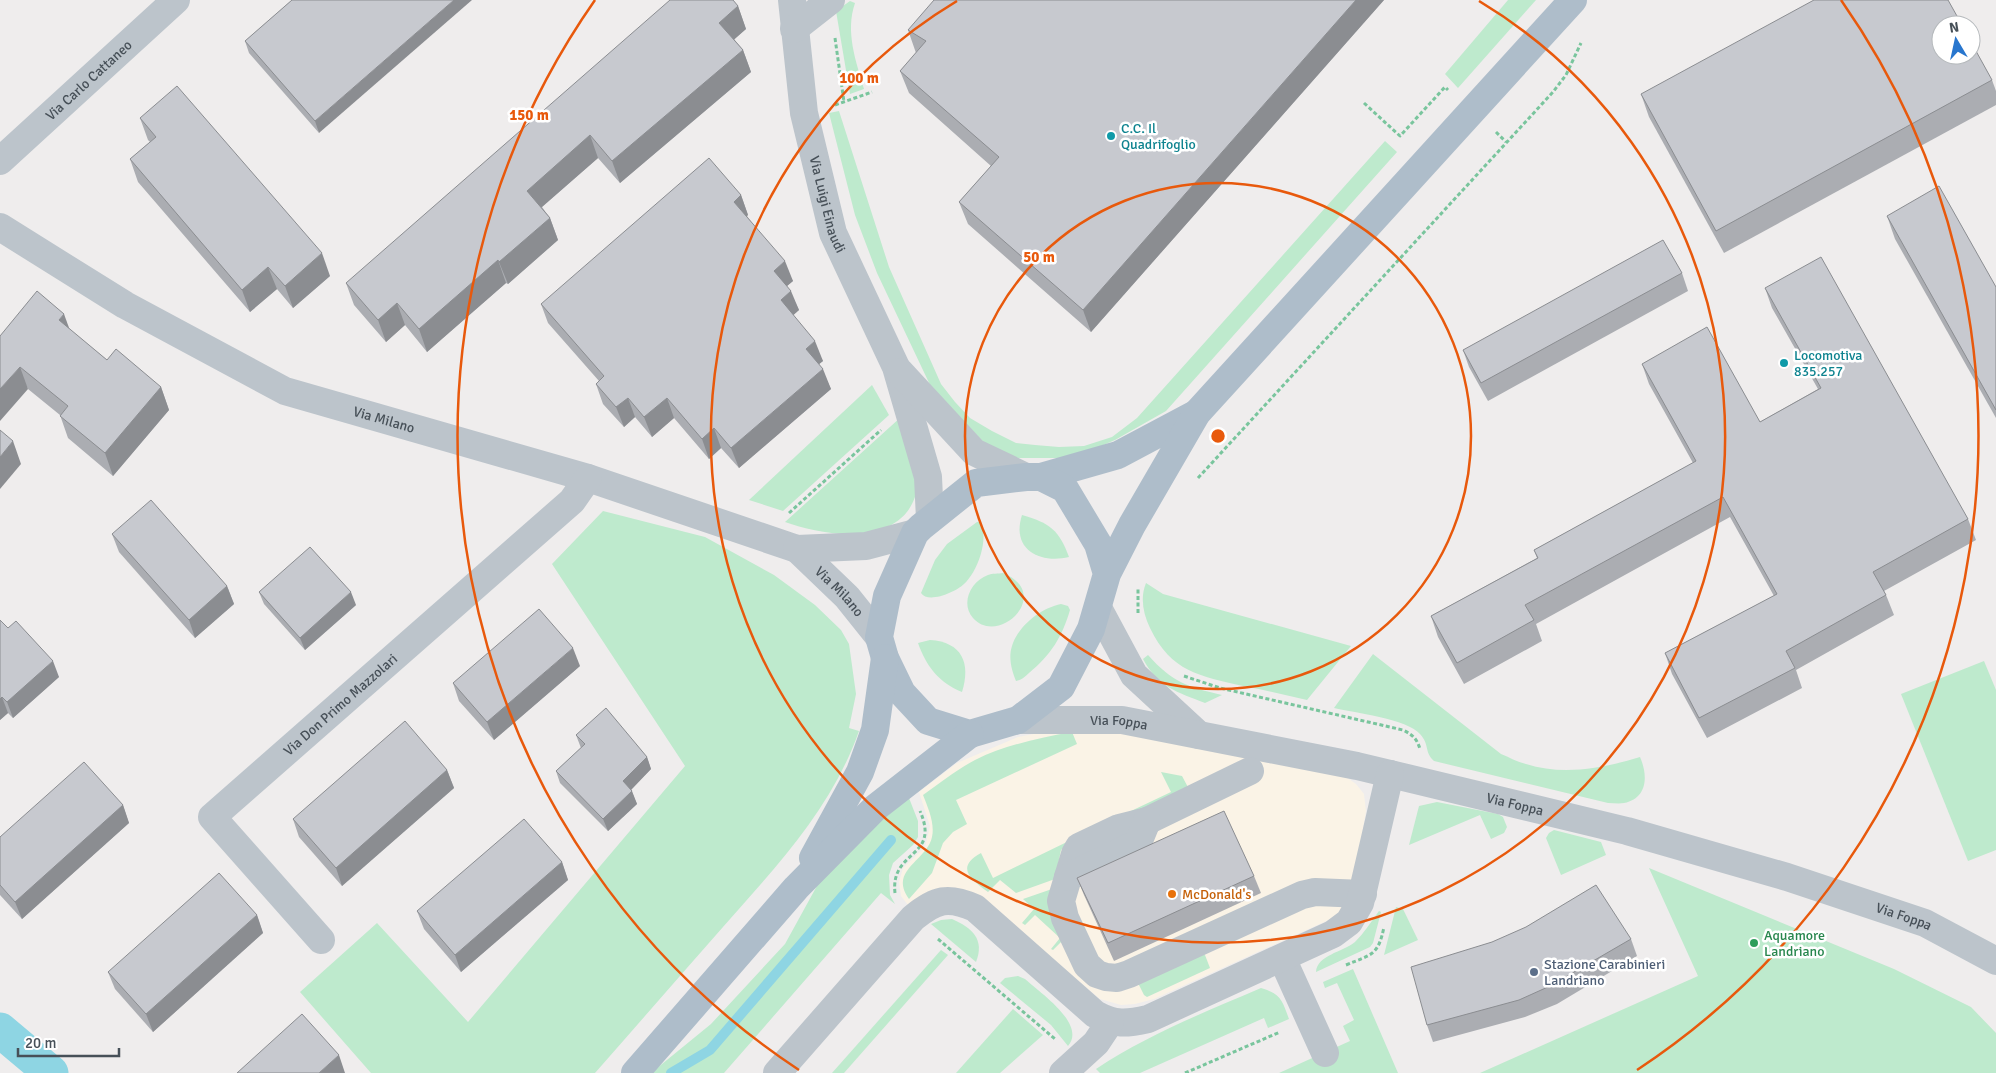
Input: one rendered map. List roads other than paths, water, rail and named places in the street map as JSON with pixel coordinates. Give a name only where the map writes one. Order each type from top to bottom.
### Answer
[{"type":"main road","points":[[635,1073],[796,888],[875,808],[970,734],[1018,720],[1061,687],[1091,629],[1107,574],[1132,525],[1197,413],[1572,0]]},
{"type":"main road","points":[[796,888],[860,772],[875,730],[887,596],[923,526],[976,483],[1034,477],[1118,455],[1197,413]]},
{"type":"main road","points":[[1034,477],[1065,490],[1098,544],[1107,574]]},
{"type":"main road","points":[[882,648],[902,693],[928,721],[970,734]]},
{"type":"street","name":"Via Carlo Cattaneo","points":[[0,161],[176,0]]},
{"type":"street","name":"Via Luigi Einaudi","points":[[792,0],[804,113],[833,233],[896,368]]},
{"type":"street","points":[[794,29],[830,1]]},
{"type":"street","name":"Via Milano","points":[[0,227],[125,305],[286,391],[588,478],[797,549],[866,546],[923,526]]},
{"type":"street","points":[[896,368],[928,477],[923,526]]},
{"type":"street","points":[[896,368],[974,452],[1034,477]]},
{"type":"street","name":"Via Don Primo Mazzolari","points":[[321,940],[212,817],[572,501],[588,478]]},
{"type":"street","name":"Via Milano","points":[[797,549],[847,597],[882,648]]},
{"type":"street","points":[[1098,608],[1134,675],[1199,734]]},
{"type":"street","name":"Via Foppa","points":[[1018,720],[1122,720],[1199,734],[1403,777],[1627,831],[1787,878],[1925,923],[1996,961]]},
{"type":"street","points":[[1250,771],[1147,821],[1119,828],[1080,847],[1075,854],[1061,901],[1065,918],[1087,965],[1097,974],[1117,978],[1302,895],[1316,892],[1363,894]]},
{"type":"street","points":[[777,1073],[913,918],[926,907],[948,900],[958,900],[975,908],[1095,1014],[1110,1022],[1128,1023],[1148,1019],[1333,934],[1349,922],[1360,903],[1403,777]]},
{"type":"street","points":[[1282,958],[1325,1053]]},
{"type":"street","points":[[1063,1073],[1096,1043],[1110,1022]]},
{"type":"waterway","points":[[671,1073],[710,1050],[891,840]]},
{"type":"waterway","points":[[0,1030],[51,1073]]},
{"type":"place","name":"C.C. Il Quadrifoglio","points":[[1111,136]]},
{"type":"place","name":"Locomotiva 835.257","points":[[1784,363]]},
{"type":"place","name":"McDonald's","points":[[1172,894]]},
{"type":"place","name":"Aquamore Landriano","points":[[1754,943]]},
{"type":"place","name":"Stazione Carabinieri Landriano","points":[[1534,972]]}]
